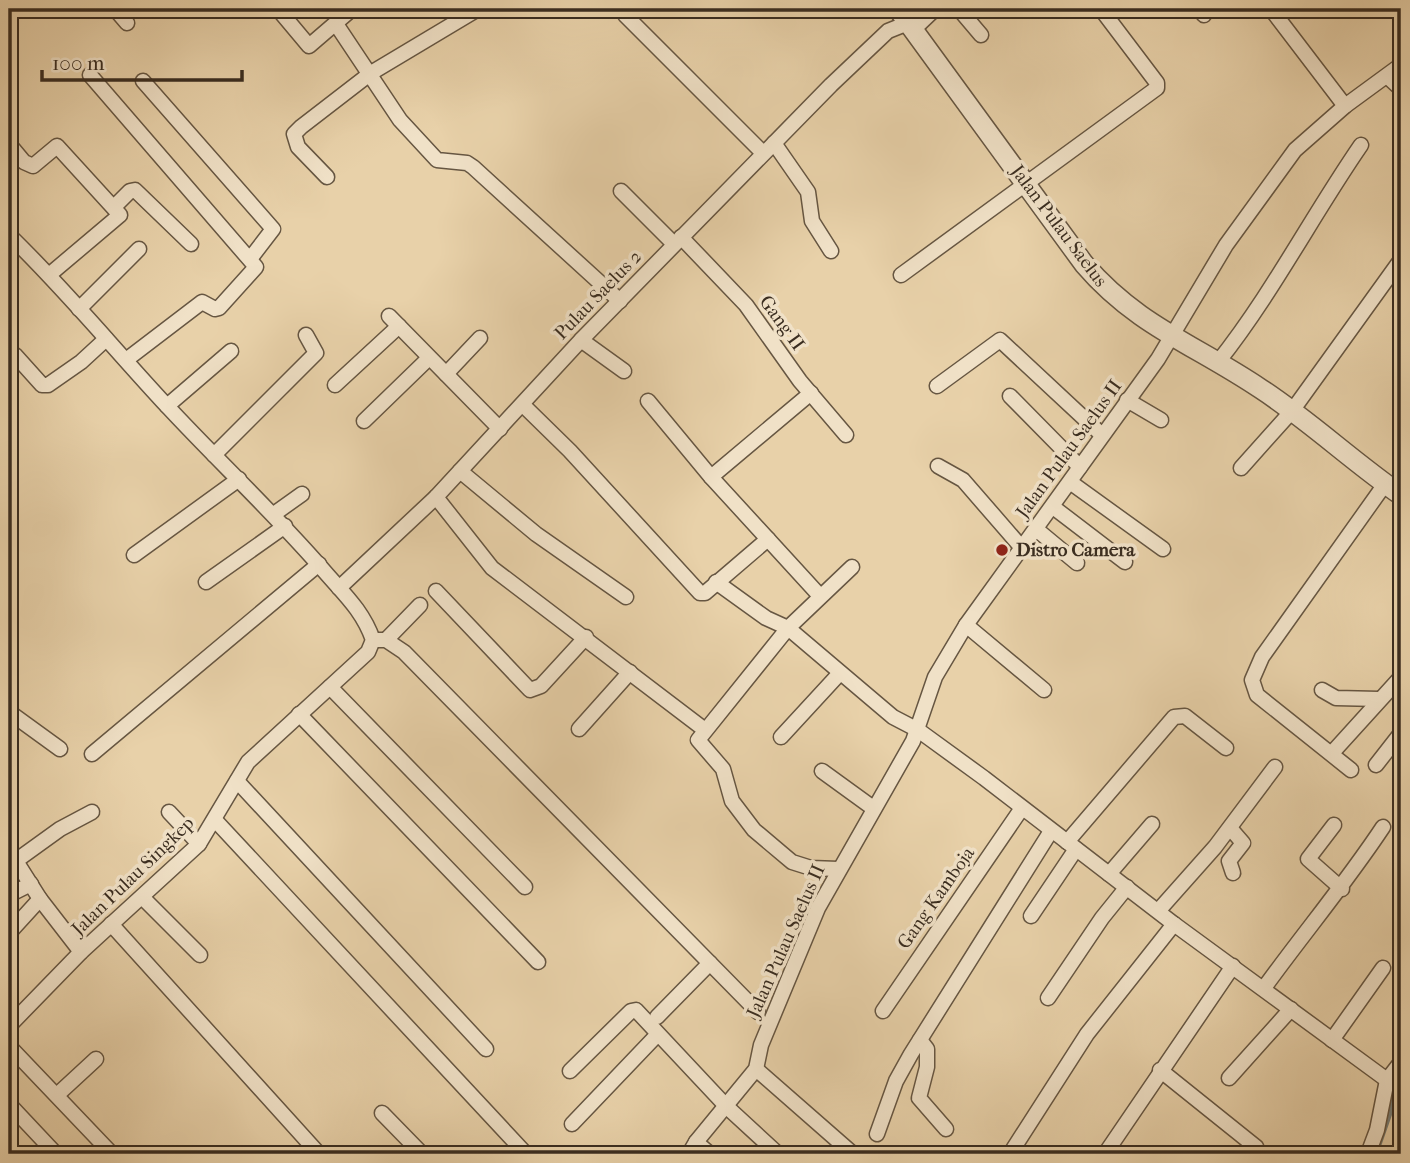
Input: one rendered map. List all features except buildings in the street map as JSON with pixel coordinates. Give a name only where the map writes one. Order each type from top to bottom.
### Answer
[{"type":"street","points":[[115,9],[127,23]]},
{"type":"street","points":[[278,9],[309,46],[352,9]]},
{"type":"street","points":[[327,177],[298,147],[294,134],[371,73],[478,9]]},
{"type":"street","points":[[903,18],[935,9]]},
{"type":"street","points":[[960,9],[981,35]]},
{"type":"street","points":[[901,275],[1025,183],[1087,141],[1158,86],[1101,9]]},
{"type":"street","points":[[1271,9],[1345,106]]},
{"type":"street","points":[[625,15],[763,153]]},
{"type":"street","name":"Pulau Saelus 2","points":[[339,588],[436,497],[677,241],[763,153],[903,18]]},
{"type":"street","name":"Jalan Pulau Saelus","points":[[903,18],[1099,282],[1120,302],[1292,411],[1393,490]]},
{"type":"street","points":[[336,24],[400,120],[437,160],[467,163],[473,167],[620,301]]},
{"type":"street","name":"Jalan Pulau Saelus II","points":[[692,1148],[756,1069],[761,1045],[838,869],[918,730],[935,677],[965,625],[1158,359],[1226,246],[1295,150],[1345,106],[1401,65]]},
{"type":"street","points":[[90,75],[250,259],[255,269],[219,308],[215,310],[202,302],[126,360]]},
{"type":"street","points":[[1387,76],[1401,89]]},
{"type":"street","points":[[143,81],[273,229],[250,259]]},
{"type":"street","points":[[774,143],[808,192],[812,220],[831,251]]},
{"type":"street","points":[[9,145],[24,162],[33,166],[57,146],[114,207],[119,217],[49,275]]},
{"type":"street","points":[[1218,362],[1251,318],[1325,196],[1361,145]]},
{"type":"street","points":[[114,207],[130,191],[135,190],[191,244]]},
{"type":"street","name":"Gang II","points":[[621,191],[746,305],[811,393],[846,435]]},
{"type":"street","points":[[9,235],[49,275],[167,406],[285,526],[361,612],[380,640],[414,662],[758,1012]]},
{"type":"street","points":[[79,309],[139,249]]},
{"type":"street","points":[[1241,468],[1292,411],[1400,261]]},
{"type":"street","points":[[335,385],[394,321],[499,429]]},
{"type":"street","points":[[214,455],[316,353],[306,335]]},
{"type":"street","points":[[446,374],[480,338]]},
{"type":"street","points":[[15,355],[45,385],[81,362],[106,339]]},
{"type":"street","points":[[581,340],[624,371]]},
{"type":"street","points":[[937,386],[1000,340],[1101,435]]},
{"type":"street","points":[[167,406],[231,351]]},
{"type":"street","points":[[364,421],[429,358]]},
{"type":"street","points":[[711,477],[811,393]]},
{"type":"street","points":[[1010,396],[1080,467]]},
{"type":"street","points":[[1127,400],[1161,420]]},
{"type":"street","points":[[648,401],[711,477],[820,596]]},
{"type":"street","points":[[523,405],[700,593],[705,593],[768,539]]},
{"type":"street","points":[[939,466],[963,480],[1023,548]]},
{"type":"street","points":[[460,471],[536,534],[626,597]]},
{"type":"street","points":[[134,555],[239,479]]},
{"type":"street","points":[[1070,482],[1163,549]]},
{"type":"street","points":[[1351,770],[1257,695],[1252,680],[1262,657],[1393,490]]},
{"type":"street","points":[[274,514],[302,494]]},
{"type":"street","points":[[436,497],[492,568],[586,637],[675,710],[705,730]]},
{"type":"street","points":[[1053,507],[1125,562]]},
{"type":"street","points":[[206,582],[285,526]]},
{"type":"street","points":[[1036,529],[1077,563]]},
{"type":"street","points":[[92,754],[319,564]]},
{"type":"street","points":[[838,869],[811,868],[792,862],[754,830],[732,801],[723,769],[699,742],[705,730],[788,628],[852,567]]},
{"type":"street","points":[[716,582],[766,618],[788,628],[893,718],[918,730],[1174,924],[1387,1080]]},
{"type":"street","points":[[436,591],[530,690],[541,686],[586,637]]},
{"type":"street","name":"Jalan Pulau Singkep","points":[[9,1026],[81,952],[199,844],[237,781],[265,744],[420,605]]},
{"type":"street","points":[[965,625],[1044,690]]},
{"type":"street","points":[[579,729],[630,672]]},
{"type":"street","points":[[781,737],[840,673]]},
{"type":"street","points":[[1332,753],[1401,677]]},
{"type":"street","points":[[330,687],[525,887]]},
{"type":"street","points":[[1322,690],[1336,698],[1379,699]]},
{"type":"street","points":[[9,712],[60,749]]},
{"type":"street","points":[[299,714],[538,962]]},
{"type":"street","points":[[1031,916],[1072,845],[1174,717],[1185,716],[1226,748]]},
{"type":"street","points":[[1376,765],[1401,733]]},
{"type":"street","points":[[1158,910],[1230,828],[1275,767]]},
{"type":"street","points":[[822,771],[873,807]]},
{"type":"street","points":[[237,781],[486,1049]]},
{"type":"street","name":"Gang Kamboja","points":[[883,1011],[1022,808]]},
{"type":"street","points":[[81,952],[40,900],[13,855],[92,812]]},
{"type":"street","points":[[169,812],[199,844]]},
{"type":"street","points":[[215,820],[526,1154]]},
{"type":"street","points":[[1109,874],[1152,824]]},
{"type":"street","points":[[1334,824],[1308,859],[1342,889]]},
{"type":"street","points":[[1264,988],[1300,937],[1342,889],[1383,827]]},
{"type":"street","points":[[1230,828],[1243,843],[1228,861],[1233,873]]},
{"type":"street","points":[[877,1134],[896,1082],[920,1040],[1051,831]]},
{"type":"street","points":[[9,895],[31,884]]},
{"type":"street","points":[[1048,998],[1102,918],[1127,887]]},
{"type":"street","points":[[142,897],[201,955]]},
{"type":"street","points":[[9,933],[40,900]]},
{"type":"street","points":[[1010,1154],[1087,1034],[1174,924]]},
{"type":"street","points":[[111,925],[319,1154]]},
{"type":"street","points":[[657,1017],[710,963]]},
{"type":"street","points":[[1105,1154],[1233,966]]},
{"type":"street","points":[[1332,1040],[1383,968]]},
{"type":"street","points":[[1230,1077],[1291,1009]]},
{"type":"street","points":[[570,1071],[632,1010],[727,1107],[778,1154]]},
{"type":"street","points":[[572,1124],[657,1035]]},
{"type":"street","points":[[920,1040],[927,1053],[919,1098],[946,1129]]},
{"type":"street","points":[[9,1046],[112,1154]]},
{"type":"street","points":[[57,1095],[96,1059]]},
{"type":"street","points":[[1368,1154],[1377,1130],[1387,1080],[1401,1062]]},
{"type":"street","points":[[756,1069],[853,1154]]},
{"type":"street","points":[[1160,1070],[1256,1147],[1255,1154]]},
{"type":"street","points":[[9,1104],[56,1154]]},
{"type":"street","points":[[382,1113],[422,1154]]},
{"type":"street","points":[[400,1154],[412,1143]]},
{"type":"street","points":[[692,1148],[709,1154]]},
{"type":"waterway","points":[[1376,1154],[1391,1111],[1392,1087],[1401,1080]]},
{"type":"place","name":"Distro Camera","points":[[1002,550]]}]
